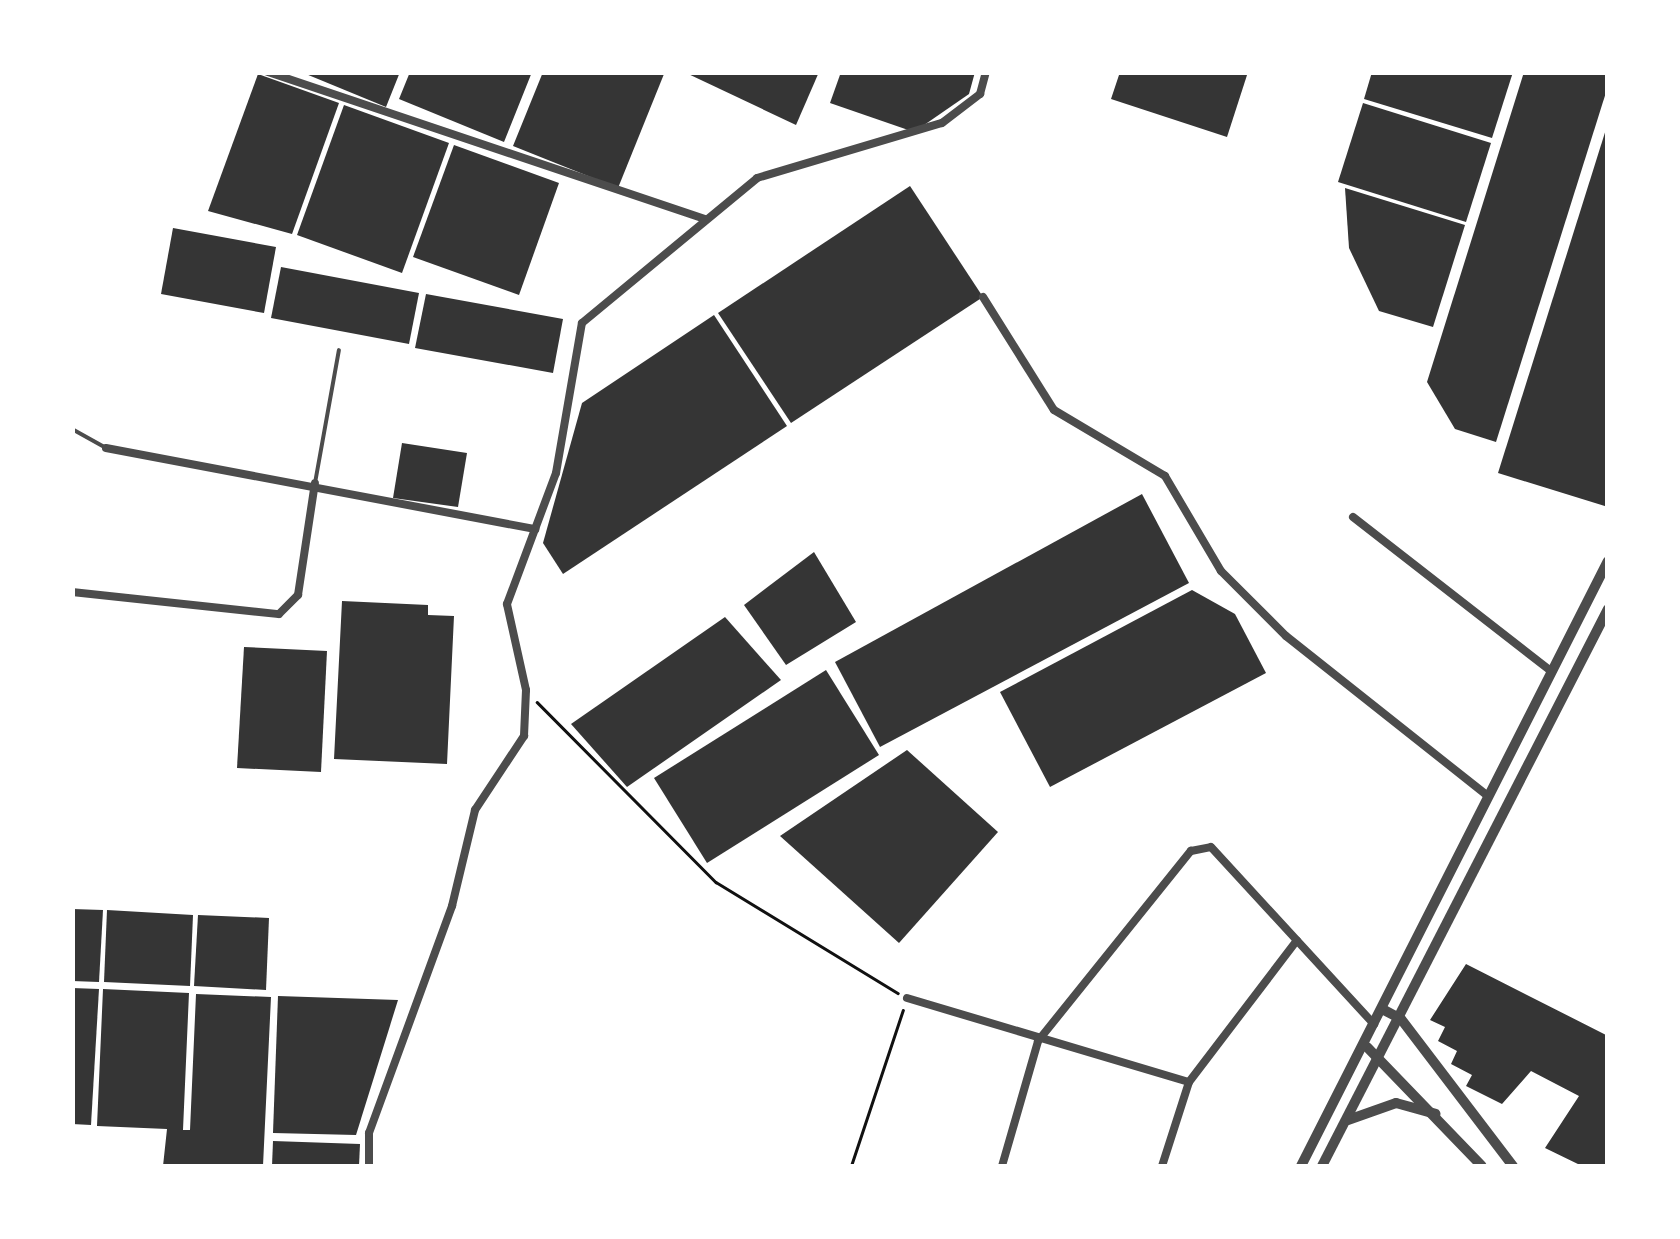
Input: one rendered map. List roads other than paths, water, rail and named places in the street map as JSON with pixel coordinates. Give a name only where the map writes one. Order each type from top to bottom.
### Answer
[{"type":"street","points":[[268,72],[705,218]]},
{"type":"street","points":[[369,1166],[369,1134],[452,906],[474,810],[524,736],[526,690],[507,604],[556,473],[582,323],[757,178],[942,123],[980,94],[986,72]]},
{"type":"street","points":[[983,296],[1054,410],[1165,476],[1220,571],[1286,636],[1488,796]]},
{"type":"street","points":[[106,448],[315,483],[535,529]]},
{"type":"street","points":[[72,592],[285,612],[298,595],[315,483]]},
{"type":"street","points":[[1353,517],[1552,670]]},
{"type":"street","points":[[1304,1165],[1606,568]]},
{"type":"street","points":[[1322,1166],[1383,1057],[1608,609]]},
{"type":"street","points":[[1002,1166],[1038,1040],[1190,851],[1212,848],[1377,1026]]},
{"type":"street","points":[[1162,1166],[1189,1082],[1297,940]]},
{"type":"street","points":[[907,998],[1189,1082]]},
{"type":"street","points":[[1384,1010],[1401,1019],[1513,1166]]},
{"type":"street","points":[[1367,1047],[1383,1057],[1482,1166]]},
{"type":"street","points":[[1348,1120],[1396,1103],[1438,1114]]},
{"type":"lane","points":[[315,483],[339,350]]},
{"type":"lane","points":[[72,429],[106,448]]}]
